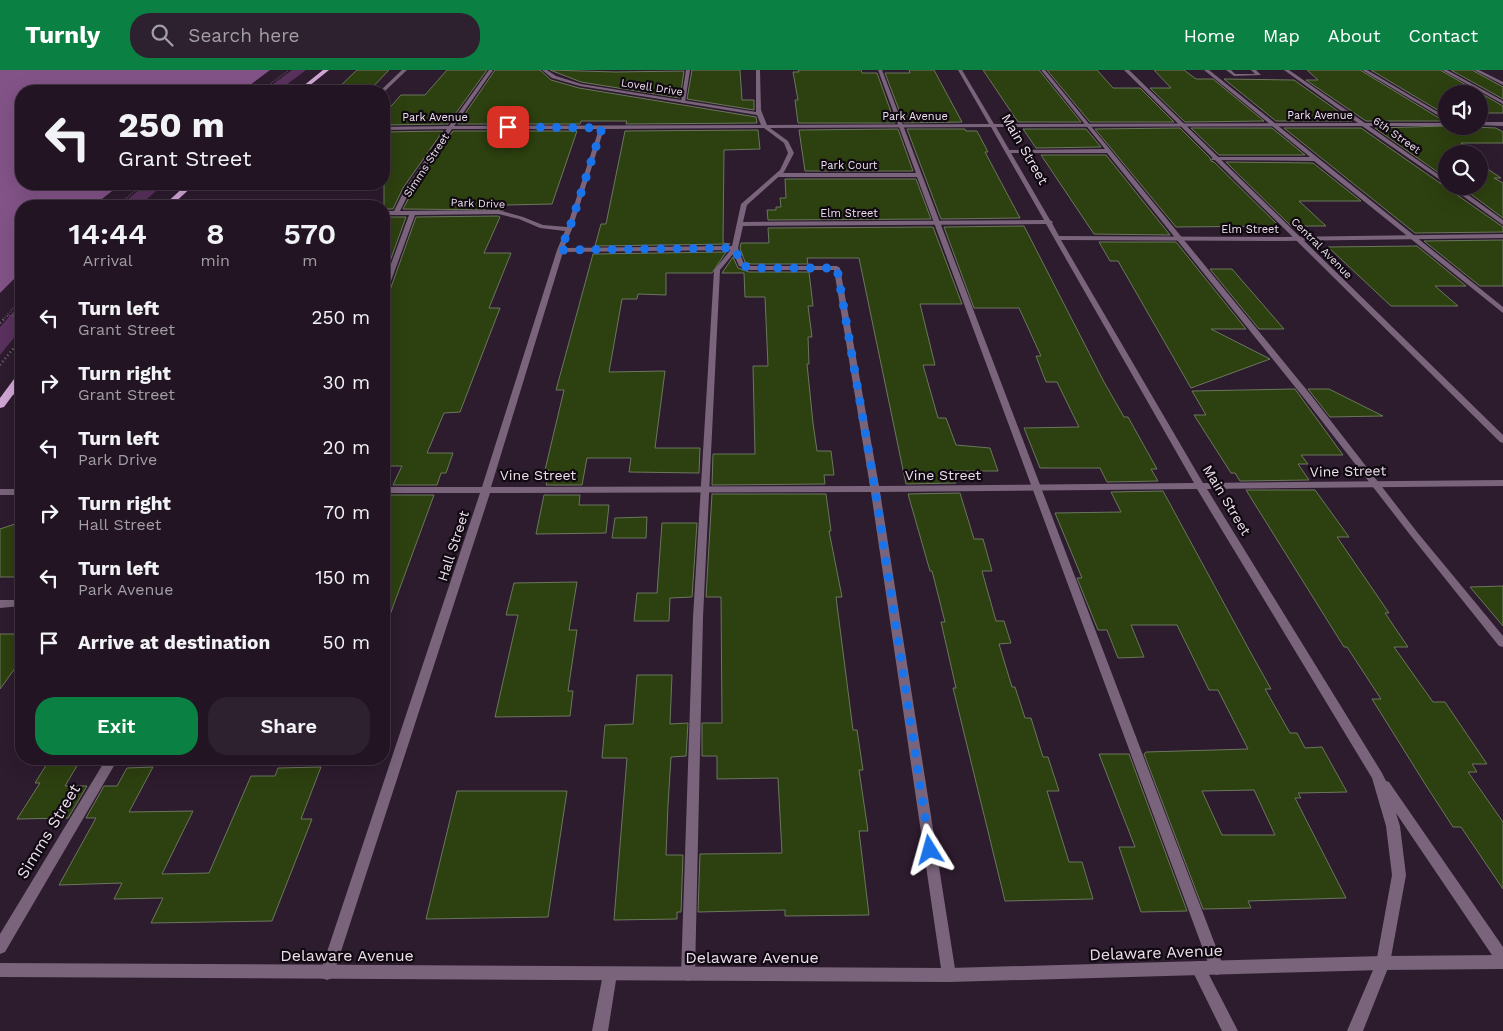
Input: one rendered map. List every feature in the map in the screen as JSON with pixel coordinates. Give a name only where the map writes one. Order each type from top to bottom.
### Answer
[{"type":"main road","points":[[307,85],[326,70]]},
{"type":"main road","points":[[174,200],[184,190]]},
{"type":"main road","points":[[0,405],[15,385]]},
{"type":"street","points":[[389,85],[405,70]]},
{"type":"street","name":"Simms Street","points":[[397,212],[408,189],[491,70]]},
{"type":"street","name":"Lovell Drive","points":[[544,70],[554,77],[580,85],[760,114]]},
{"type":"street","points":[[684,102],[688,70]]},
{"type":"street","points":[[758,70],[760,114],[765,127],[786,141],[791,150],[790,158],[778,175],[744,204],[735,248],[741,265],[750,268],[837,268],[875,489],[949,975]]},
{"type":"street","points":[[880,70],[1217,968]]},
{"type":"street","name":"Main Street","points":[[960,70],[994,125],[1201,487],[1378,777],[1393,826],[1400,875],[1383,963],[1355,1031]]},
{"type":"street","points":[[1043,70],[1308,396],[1503,643]]},
{"type":"street","name":"Central Avenue","points":[[1126,70],[1184,125],[1214,159],[1298,238],[1503,440]]},
{"type":"street","points":[[1206,70],[1503,311]]},
{"type":"street","points":[[1228,70],[1234,75],[1259,75],[1253,70]]},
{"type":"street","name":"6th Street","points":[[1286,70],[1438,176]]},
{"type":"street","points":[[1364,70],[1438,114]]},
{"type":"street","points":[[1444,70],[1503,103]]},
{"type":"street","points":[[1476,70],[1503,84]]},
{"type":"street","name":"Park Avenue","points":[[390,128],[1438,124]]},
{"type":"street","points":[[1488,124],[1503,124]]},
{"type":"street","name":"Hall Street","points":[[327,973],[487,488],[560,250],[569,230],[602,128]]},
{"type":"street","points":[[1009,152],[1107,151]]},
{"type":"street","points":[[1214,159],[1315,159]]},
{"type":"street","name":"Park Court","points":[[778,175],[919,175]]},
{"type":"street","points":[[1464,195],[1503,223]]},
{"type":"street","name":"Simms Street","points":[[390,275],[413,212]]},
{"type":"street","name":"Park Drive","points":[[390,213],[498,212],[515,216],[542,227],[569,230]]},
{"type":"street","name":"Elm Street","points":[[739,224],[1050,222]]},
{"type":"street","name":"Elm Street","points":[[1057,238],[1503,236]]},
{"type":"street","points":[[560,250],[735,248]]},
{"type":"street","points":[[688,974],[698,617],[717,270],[735,248]]},
{"type":"street","points":[[9,393],[15,393]]},
{"type":"street","name":"Vine Street","points":[[390,490],[487,488],[875,489],[1201,487],[1503,483]]},
{"type":"street","points":[[0,492],[15,492]]},
{"type":"street","points":[[0,604],[15,603]]},
{"type":"street","name":"Simms Street","points":[[0,947],[108,765]]},
{"type":"street","points":[[1378,777],[1503,961]]},
{"type":"street","name":"Delaware Avenue","points":[[0,970],[949,975],[1503,961]]},
{"type":"street","points":[[1198,968],[1230,1031]]},
{"type":"street","points":[[600,1031],[610,974]]},
{"type":"path","points":[[269,85],[290,70]]},
{"type":"path","points":[[124,200],[136,190]]},
{"type":"path","points":[[0,323],[15,306]]},
{"type":"path","points":[[6,316],[15,315]]},
{"type":"path","points":[[0,365],[15,346]]},
{"type":"shaded area","points":[[0,70],[270,70],[250,85],[15,85],[15,190],[113,190],[101,200],[15,200],[15,278],[0,293]]},
{"type":"shaded area","points":[[292,70],[306,70],[286,85],[272,85]]},
{"type":"shaded area","points":[[139,190],[157,190],[146,200],[127,200]]},
{"type":"shaded area","points":[[15,310],[15,336],[0,355],[0,327]]},
{"type":"building","points":[[357,70],[389,70],[375,85],[341,85]]},
{"type":"building","points":[[447,70],[487,70],[448,124],[390,125],[390,107],[401,95],[425,95]]},
{"type":"building","points":[[495,70],[540,70],[551,80],[579,88],[756,117],[757,123],[626,124],[627,121],[581,121],[580,124],[458,124]]},
{"type":"building","points":[[550,70],[615,72],[684,71],[680,98],[581,82]]},
{"type":"building","points":[[692,70],[740,70],[742,100],[754,100],[754,110],[687,99]]},
{"type":"building","points":[[798,70],[861,70],[862,73],[877,73],[895,123],[798,123],[795,100],[798,100],[793,72],[799,72]]},
{"type":"building","points":[[909,70],[934,70],[962,122],[904,123],[885,73],[910,73]]},
{"type":"building","points":[[983,70],[1039,70],[1081,122],[1018,122]]},
{"type":"building","points":[[1047,70],[1097,70],[1113,88],[1140,88],[1174,122],[1090,122]]},
{"type":"building","points":[[1154,70],[1184,70],[1196,79],[1213,79],[1264,121],[1185,122],[1150,88],[1171,88]]},
{"type":"building","points":[[1307,70],[1360,70],[1438,117],[1438,121],[1366,121],[1306,80],[1318,80]]},
{"type":"building","points":[[1371,70],[1440,70],[1466,85],[1438,85],[1438,110]]},
{"type":"building","points":[[1451,70],[1472,70],[1503,87],[1503,99],[1488,91],[1488,85],[1478,85]]},
{"type":"building","points":[[1224,79],[1294,80],[1352,121],[1276,121]]},
{"type":"building","points":[[1488,97],[1503,106],[1503,113],[1488,113]]},
{"type":"building","points":[[1438,126],[1438,135],[1488,135],[1488,128],[1496,128],[1503,132],[1503,143],[1438,145],[1438,172],[1375,128]]},
{"type":"building","points":[[1180,128],[1211,161],[1279,226],[1176,227],[1095,129]]},
{"type":"building","points":[[1191,128],[1272,128],[1305,155],[1219,155]]},
{"type":"building","points":[[1284,128],[1361,128],[1438,182],[1438,195],[1457,195],[1503,227],[1503,232],[1415,233]]},
{"type":"building","points":[[898,129],[913,171],[805,171],[799,130]]},
{"type":"building","points":[[907,129],[965,129],[966,131],[977,131],[988,152],[985,152],[1020,218],[941,219]]},
{"type":"building","points":[[1023,129],[1086,129],[1101,147],[1036,148]]},
{"type":"building","points":[[758,130],[760,149],[724,150],[723,243],[730,244],[595,246],[601,224],[606,224],[625,131]]},
{"type":"building","points":[[443,131],[403,188],[393,209],[390,209],[390,200],[384,200],[384,190],[390,190],[390,132]]},
{"type":"building","points":[[453,131],[577,131],[552,204],[506,205],[504,210],[403,209],[413,190]]},
{"type":"building","points":[[1041,155],[1106,155],[1170,235],[1094,234]]},
{"type":"building","points":[[1226,162],[1313,163],[1361,201],[1299,201],[1326,226],[1291,226]]},
{"type":"building","points":[[1488,169],[1501,178],[1494,178],[1503,183],[1503,218],[1472,195],[1488,195]]},
{"type":"building","points":[[785,179],[916,179],[931,219],[768,220],[767,210],[776,210],[776,207],[781,207],[780,198],[786,198]]},
{"type":"building","points":[[498,216],[500,217],[484,253],[511,253],[489,308],[500,308],[460,412],[444,413],[427,453],[453,453],[446,473],[441,473],[437,485],[393,485],[402,466],[390,466],[390,290],[416,217]]},
{"type":"building","points":[[390,217],[406,217],[390,261]]},
{"type":"building","points":[[1024,226],[1104,382],[1124,417],[1128,417],[1157,469],[1151,469],[1158,481],[1107,482],[1100,468],[1040,468],[1024,428],[1079,427],[1057,382],[1046,382],[1036,356],[1041,356],[1019,308],[974,308],[944,227]]},
{"type":"building","points":[[933,227],[962,304],[920,304],[935,365],[923,365],[938,418],[946,418],[956,445],[990,448],[998,471],[952,471],[956,483],[906,484],[859,258],[807,258],[808,264],[751,264],[745,262],[740,248],[741,243],[769,243],[768,228]]},
{"type":"building","points":[[1503,240],[1503,286],[1480,286],[1424,241]]},
{"type":"building","points":[[1099,242],[1176,242],[1246,329],[1211,329],[1270,359],[1191,388],[1118,261],[1110,261]]},
{"type":"building","points":[[1417,246],[1466,286],[1435,286],[1458,306],[1391,306],[1328,247]]},
{"type":"building","points":[[726,252],[712,273],[666,273],[666,295],[638,294],[637,299],[622,299],[609,372],[665,371],[655,448],[700,448],[699,473],[629,472],[631,458],[587,458],[582,485],[546,485],[549,470],[545,470],[564,390],[556,390],[593,254]]},
{"type":"building","points":[[733,257],[738,268],[749,272],[809,272],[813,306],[808,306],[812,337],[808,337],[809,364],[807,364],[813,423],[817,451],[831,451],[834,475],[824,475],[825,484],[712,485],[713,454],[755,454],[753,366],[768,366],[765,297],[745,297],[744,273],[722,273]]},
{"type":"building","points":[[1210,269],[1232,269],[1284,329],[1259,329]]},
{"type":"building","points":[[1295,389],[1343,455],[1301,455],[1308,464],[1298,464],[1309,480],[1240,481],[1235,473],[1231,473],[1194,415],[1206,415],[1192,391]]},
{"type":"building","points":[[1308,389],[1329,389],[1383,416],[1330,417]]},
{"type":"building","points":[[1246,490],[1315,490],[1349,537],[1337,537],[1389,613],[1385,613],[1408,647],[1394,647],[1433,702],[1445,702],[1487,764],[1472,764],[1477,772],[1468,772],[1503,822],[1503,889],[1461,827],[1453,827],[1427,787],[1372,699],[1381,699],[1347,647],[1344,647]]},
{"type":"building","points":[[1163,491],[1271,689],[1265,689],[1290,733],[1297,733],[1305,748],[1322,747],[1347,792],[1298,793],[1301,798],[1295,798],[1346,898],[1248,901],[1251,908],[1203,909],[1144,754],[1146,752],[1248,749],[1218,690],[1209,690],[1177,625],[1131,625],[1144,657],[1118,658],[1107,630],[1098,630],[1077,578],[1082,578],[1055,513],[1121,512],[1111,492]],"holes":[[[1254,790],[1275,835],[1222,835],[1202,791]]]},
{"type":"building","points":[[960,493],[974,539],[983,539],[992,571],[982,571],[996,621],[1004,621],[1011,643],[999,644],[1012,687],[1015,687],[1025,718],[1031,718],[1043,757],[1048,757],[1059,791],[1047,791],[1069,862],[1082,862],[1093,899],[1005,901],[953,688],[956,688],[941,622],[945,622],[932,571],[930,571],[908,494]]},
{"type":"building","points":[[712,494],[826,494],[831,531],[829,531],[842,597],[836,597],[853,730],[857,730],[863,770],[859,770],[868,831],[859,831],[869,915],[785,916],[785,910],[698,912],[700,854],[782,853],[778,778],[717,779],[717,756],[702,756],[702,723],[722,723],[721,597],[706,597]]},
{"type":"building","points":[[390,495],[434,495],[390,615]]},
{"type":"building","points":[[544,495],[580,495],[579,505],[609,505],[606,533],[536,534]]},
{"type":"building","points":[[647,517],[646,538],[612,538],[615,518]]},
{"type":"building","points":[[662,523],[697,523],[692,597],[670,598],[669,621],[634,621],[637,593],[657,593]]},
{"type":"building","points":[[15,524],[15,577],[0,577],[0,529]]},
{"type":"building","points":[[577,582],[569,630],[577,630],[568,691],[573,691],[570,716],[495,717],[518,615],[506,615],[514,583]]},
{"type":"building","points":[[1503,586],[1503,626],[1470,587]]},
{"type":"building","points":[[0,634],[15,634],[15,668],[0,689]]},
{"type":"building","points":[[637,675],[672,675],[670,724],[688,723],[686,756],[671,757],[668,805],[666,855],[683,855],[681,912],[677,912],[677,919],[614,920],[627,758],[602,758],[605,725],[633,724]]},
{"type":"building","points":[[1099,754],[1129,754],[1187,911],[1141,912],[1119,847],[1135,847]]},
{"type":"building","points":[[46,765],[77,765],[65,786],[87,786],[68,818],[17,819],[40,783],[35,783]]},
{"type":"building","points":[[153,767],[129,812],[193,811],[162,874],[209,873],[251,776],[275,776],[278,768],[321,767],[301,819],[312,819],[272,921],[151,923],[163,898],[114,899],[122,883],[59,885],[96,818],[86,818],[104,786],[117,786],[127,768]]},
{"type":"building","points":[[457,791],[567,791],[548,917],[426,919]]},
{"type":"route","points":[[508,127],[602,128],[569,230],[560,250],[735,248],[741,265],[750,268],[837,268],[875,489],[930,850]]}]
